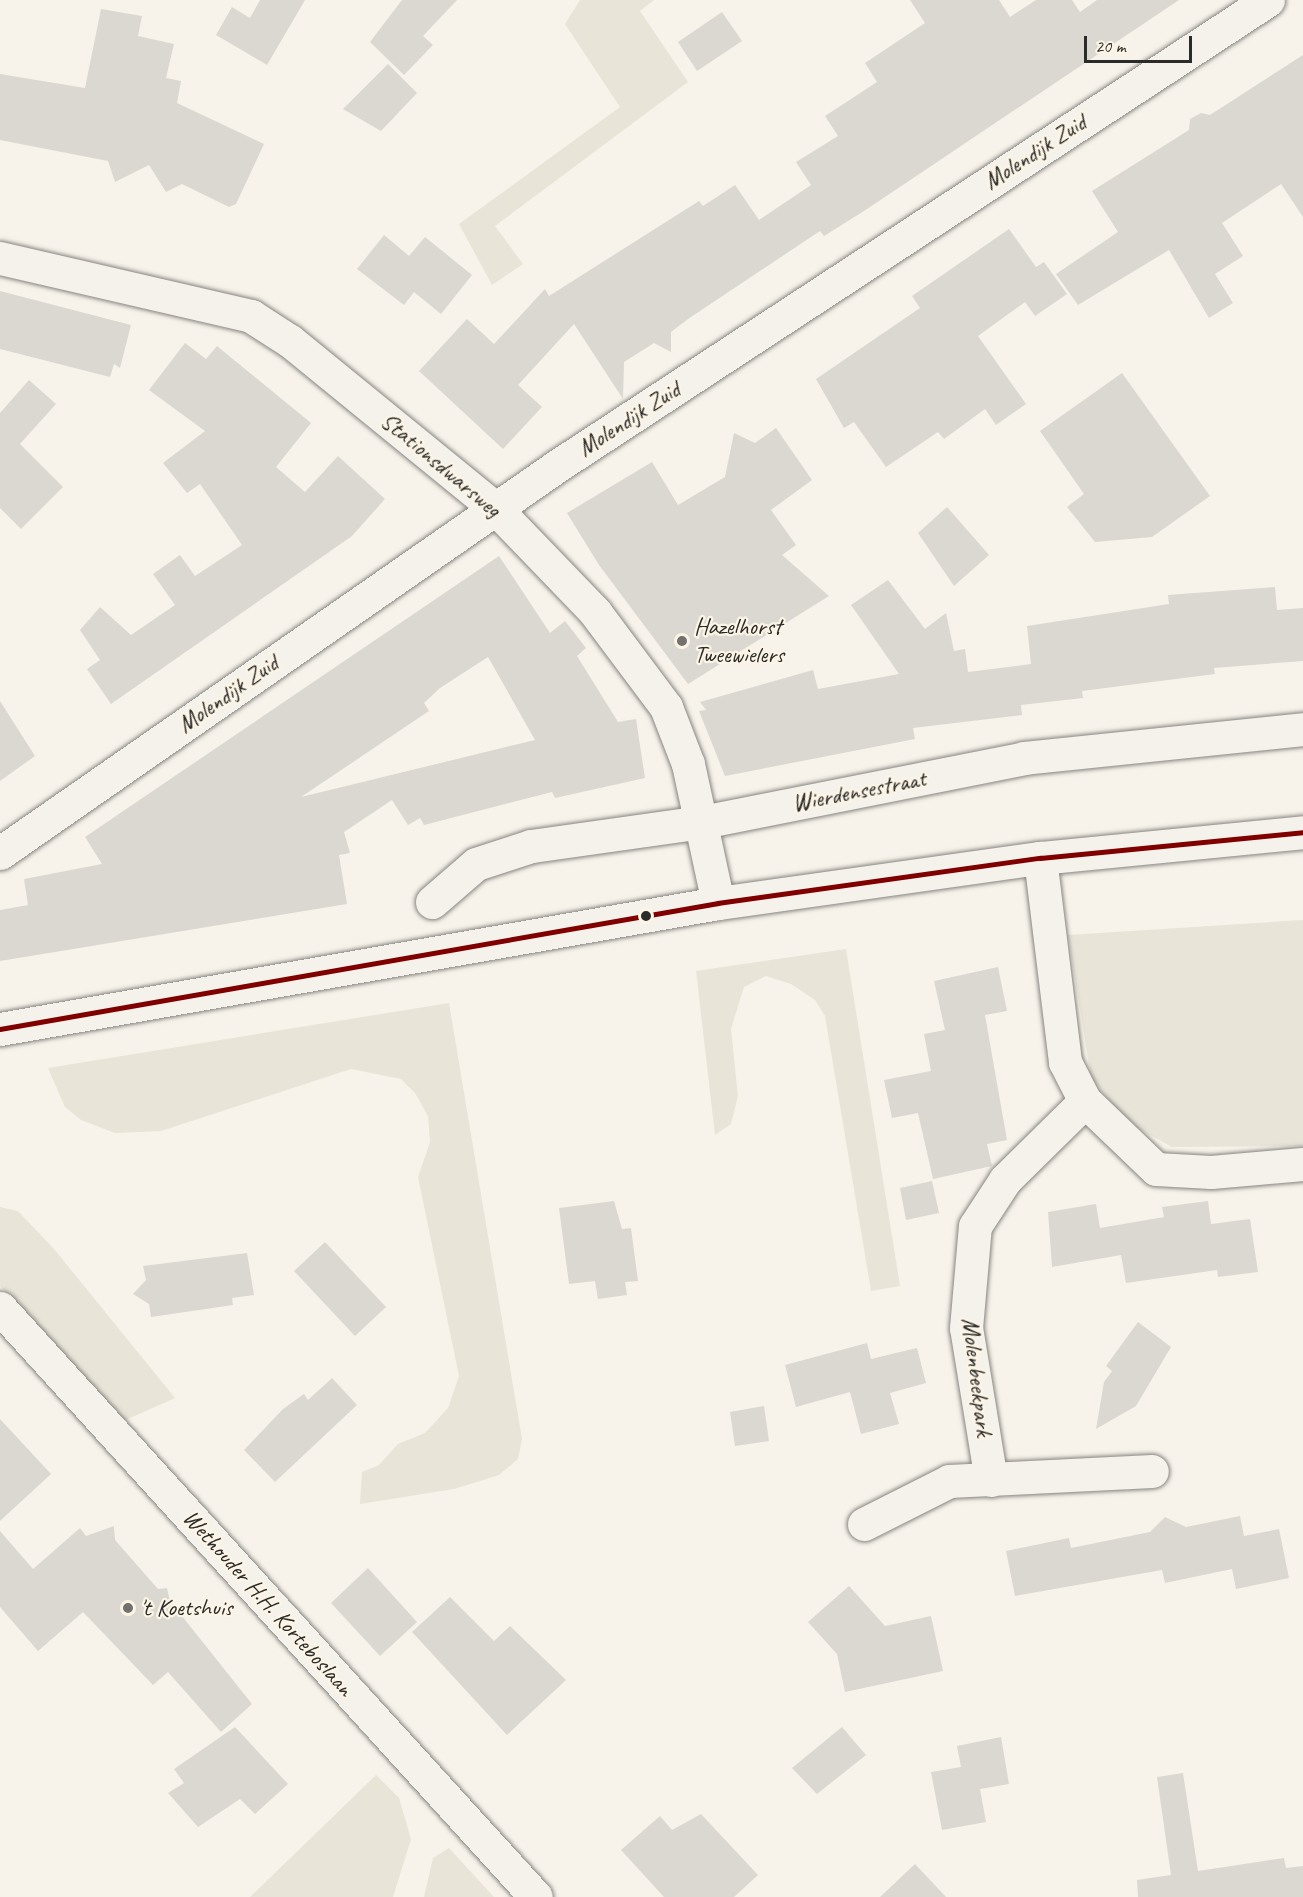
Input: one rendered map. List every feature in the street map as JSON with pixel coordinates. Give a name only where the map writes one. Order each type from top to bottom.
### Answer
[{"type":"street","name":"Molendijk Zuid","points":[[0,853],[496,509],[1268,0]]},
{"type":"street","name":"Stationsdwarsweg","points":[[0,258],[251,316],[290,341],[496,509],[595,612],[666,707],[688,764],[718,903]]},
{"type":"street","name":"Wierdensestraat","points":[[432,902],[476,864],[500,855],[702,822],[1024,758],[1303,729]]},
{"type":"street","points":[[0,1029],[718,903],[1040,858],[1303,832]]},
{"type":"street","points":[[1040,858],[1065,1062],[1084,1101],[1156,1169],[1210,1172],[1303,1164]]},
{"type":"street","name":"Molenbeekpark","points":[[991,1480],[966,1328],[975,1226],[1005,1179],[1084,1101]]},
{"type":"street","name":"Wethouder H.H. Korteboslaan","points":[[0,1308],[536,1897]]},
{"type":"street","points":[[864,1524],[949,1481],[1152,1471]]},
{"type":"shaded area","points":[[580,0],[654,0],[640,11],[688,82],[495,226],[523,264],[492,285],[459,224],[620,107],[565,24]]},
{"type":"shaded area","points":[[1303,920],[1303,1146],[1172,1147],[1125,1121],[1091,1077],[1068,935]]},
{"type":"shaded area","points":[[846,949],[900,1286],[871,1291],[825,1016],[815,1000],[791,984],[766,976],[744,987],[731,1029],[738,1096],[731,1124],[715,1135],[696,971]]},
{"type":"shaded area","points":[[449,1003],[522,1439],[518,1459],[499,1475],[454,1489],[360,1504],[362,1472],[379,1465],[398,1444],[425,1433],[448,1408],[459,1376],[418,1177],[430,1142],[428,1116],[415,1093],[401,1079],[351,1069],[161,1131],[115,1133],[81,1120],[65,1107],[48,1068]]},
{"type":"shaded area","points":[[0,1207],[18,1211],[54,1249],[175,1398],[121,1422],[0,1286]]},
{"type":"shaded area","points":[[376,1775],[399,1798],[411,1839],[393,1897],[250,1897]]},
{"type":"shaded area","points":[[449,1848],[494,1897],[424,1897],[433,1858]]},
{"type":"building","points":[[260,0],[305,0],[267,65],[216,35],[232,7],[250,18]]},
{"type":"building","points":[[402,0],[457,0],[423,36],[433,45],[404,75],[370,42]]},
{"type":"building","points":[[910,0],[999,0],[1010,17],[1036,0],[1072,0],[1080,12],[1097,0],[1179,0],[864,211],[824,236],[820,231],[688,319],[671,332],[671,352],[654,343],[624,362],[623,399],[574,324],[518,385],[542,407],[503,449],[419,371],[467,319],[494,344],[545,289],[549,296],[699,201],[703,206],[735,185],[759,220],[811,185],[796,162],[838,136],[825,116],[877,82],[865,63],[925,23]]},
{"type":"building","points":[[101,9],[142,16],[138,36],[174,44],[166,78],[181,81],[177,103],[264,144],[236,204],[229,207],[182,184],[166,192],[149,165],[115,182],[108,161],[0,140],[0,74],[85,88]]},
{"type":"building","points":[[722,12],[742,41],[697,71],[678,42]]},
{"type":"building","points":[[1303,55],[1303,217],[1281,184],[1222,223],[1243,256],[1215,274],[1233,303],[1209,318],[1169,250],[1078,305],[1056,274],[1118,232],[1092,191],[1189,130],[1190,119],[1201,113],[1210,115]]},
{"type":"building","points":[[388,64],[417,93],[381,131],[343,109]]},
{"type":"building","points":[[1009,229],[1036,267],[1044,262],[1067,294],[1035,316],[1025,302],[978,336],[1026,404],[996,425],[985,409],[944,439],[938,432],[886,467],[854,422],[844,428],[816,379],[920,308],[912,296]]},
{"type":"building","points":[[384,235],[409,256],[425,237],[472,275],[441,314],[414,292],[404,305],[357,269]]},
{"type":"building","points":[[0,291],[131,325],[120,368],[114,364],[110,377],[0,349]]},
{"type":"building","points":[[185,343],[206,359],[217,346],[311,423],[276,467],[305,492],[338,456],[385,499],[352,536],[111,704],[87,669],[100,660],[80,630],[100,607],[131,635],[175,605],[153,574],[180,555],[195,576],[242,545],[200,484],[187,493],[163,463],[205,431],[149,390]]},
{"type":"building","points":[[1122,373],[1210,496],[1152,537],[1095,542],[1067,507],[1084,494],[1040,431]]},
{"type":"building","points":[[29,380],[56,404],[20,444],[63,487],[21,529],[0,508],[0,413]]},
{"type":"building","points":[[776,428],[812,480],[771,510],[796,545],[782,555],[829,596],[688,684],[599,565],[567,513],[652,462],[678,505],[725,477],[734,433],[755,443]]},
{"type":"building","points":[[947,507],[989,555],[954,586],[918,533]]},
{"type":"building","points":[[499,556],[550,633],[565,621],[586,648],[577,656],[618,722],[636,719],[645,778],[555,798],[552,792],[424,825],[420,818],[408,825],[392,800],[344,832],[350,853],[339,855],[347,904],[0,961],[0,910],[28,905],[24,879],[102,864],[85,837]],"holes":[[[488,657],[535,740],[301,797],[429,711],[424,703],[440,688]]]},
{"type":"building","points":[[888,580],[925,629],[946,613],[954,651],[965,649],[968,672],[1031,664],[1027,626],[1169,604],[1168,595],[1275,587],[1277,610],[1303,608],[1303,661],[1214,668],[1215,674],[1082,691],[1083,698],[1021,705],[1022,715],[913,728],[915,739],[725,776],[699,711],[706,710],[700,702],[813,670],[818,689],[899,674],[851,605]]},
{"type":"building","points":[[0,701],[35,756],[0,781]]},
{"type":"building","points":[[998,967],[1007,1011],[985,1015],[1007,1140],[987,1144],[992,1166],[933,1179],[918,1113],[892,1118],[884,1080],[931,1071],[924,1034],[945,1030],[934,981]]},
{"type":"building","points":[[932,1181],[939,1213],[906,1220],[900,1188]]},
{"type":"building","points":[[614,1201],[622,1229],[631,1228],[638,1281],[625,1282],[627,1295],[598,1299],[595,1281],[569,1284],[559,1208]]},
{"type":"building","points":[[1208,1201],[1211,1224],[1250,1219],[1258,1272],[1218,1277],[1217,1270],[1126,1283],[1121,1255],[1052,1267],[1048,1212],[1096,1204],[1100,1228],[1164,1217],[1162,1207]]},
{"type":"building","points":[[325,1242],[386,1307],[355,1336],[294,1271]]},
{"type":"building","points":[[247,1253],[254,1295],[232,1298],[233,1305],[151,1317],[149,1304],[133,1294],[146,1280],[143,1266]]},
{"type":"building","points":[[1138,1322],[1171,1347],[1136,1406],[1096,1429],[1104,1382],[1112,1371],[1106,1366]]},
{"type":"building","points":[[867,1343],[871,1359],[917,1348],[926,1383],[890,1393],[899,1424],[861,1434],[850,1392],[796,1407],[785,1365]]},
{"type":"building","points":[[332,1378],[357,1405],[275,1482],[244,1450],[283,1409],[304,1394],[308,1400]]},
{"type":"building","points":[[764,1406],[769,1441],[735,1446],[730,1412]]},
{"type":"building","points":[[0,1419],[51,1474],[0,1521]]},
{"type":"building","points":[[1240,1516],[1244,1536],[1279,1529],[1289,1578],[1236,1589],[1232,1569],[1165,1583],[1162,1570],[1015,1596],[1006,1551],[1069,1538],[1071,1548],[1150,1532],[1165,1517],[1186,1527]]},
{"type":"building","points":[[114,1526],[115,1540],[158,1589],[167,1588],[170,1601],[252,1704],[221,1732],[168,1672],[153,1685],[83,1612],[38,1651],[0,1607],[0,1531],[33,1569],[80,1528],[86,1536]]},
{"type":"building","points":[[368,1568],[417,1622],[380,1656],[331,1603]]},
{"type":"building","points":[[849,1586],[885,1626],[931,1616],[943,1671],[845,1692],[837,1654],[808,1622]]},
{"type":"building","points":[[450,1597],[494,1641],[510,1626],[566,1680],[507,1735],[412,1632]]},
{"type":"building","points":[[235,1727],[288,1784],[255,1814],[240,1799],[198,1827],[168,1793],[184,1783],[174,1769]]},
{"type":"building","points":[[842,1727],[866,1755],[817,1794],[792,1768]]},
{"type":"building","points":[[1001,1737],[1009,1784],[980,1789],[986,1822],[942,1830],[931,1772],[961,1767],[957,1746]]},
{"type":"building","points":[[1183,1773],[1198,1871],[1284,1858],[1286,1868],[1303,1866],[1303,1897],[1138,1897],[1137,1880],[1171,1875],[1157,1777]]},
{"type":"building","points":[[701,1814],[758,1875],[734,1897],[664,1897],[621,1850],[660,1816],[672,1830]]},
{"type":"building","points":[[915,1864],[946,1897],[880,1897]]},
{"type":"transit line","points":[[0,1029],[718,903],[1040,858],[1303,832]]},
{"type":"place","name":"Hazelhorst Tweewielers","points":[[682,641]]},
{"type":"place","name":"'t Koetshuis","points":[[128,1608]]}]
